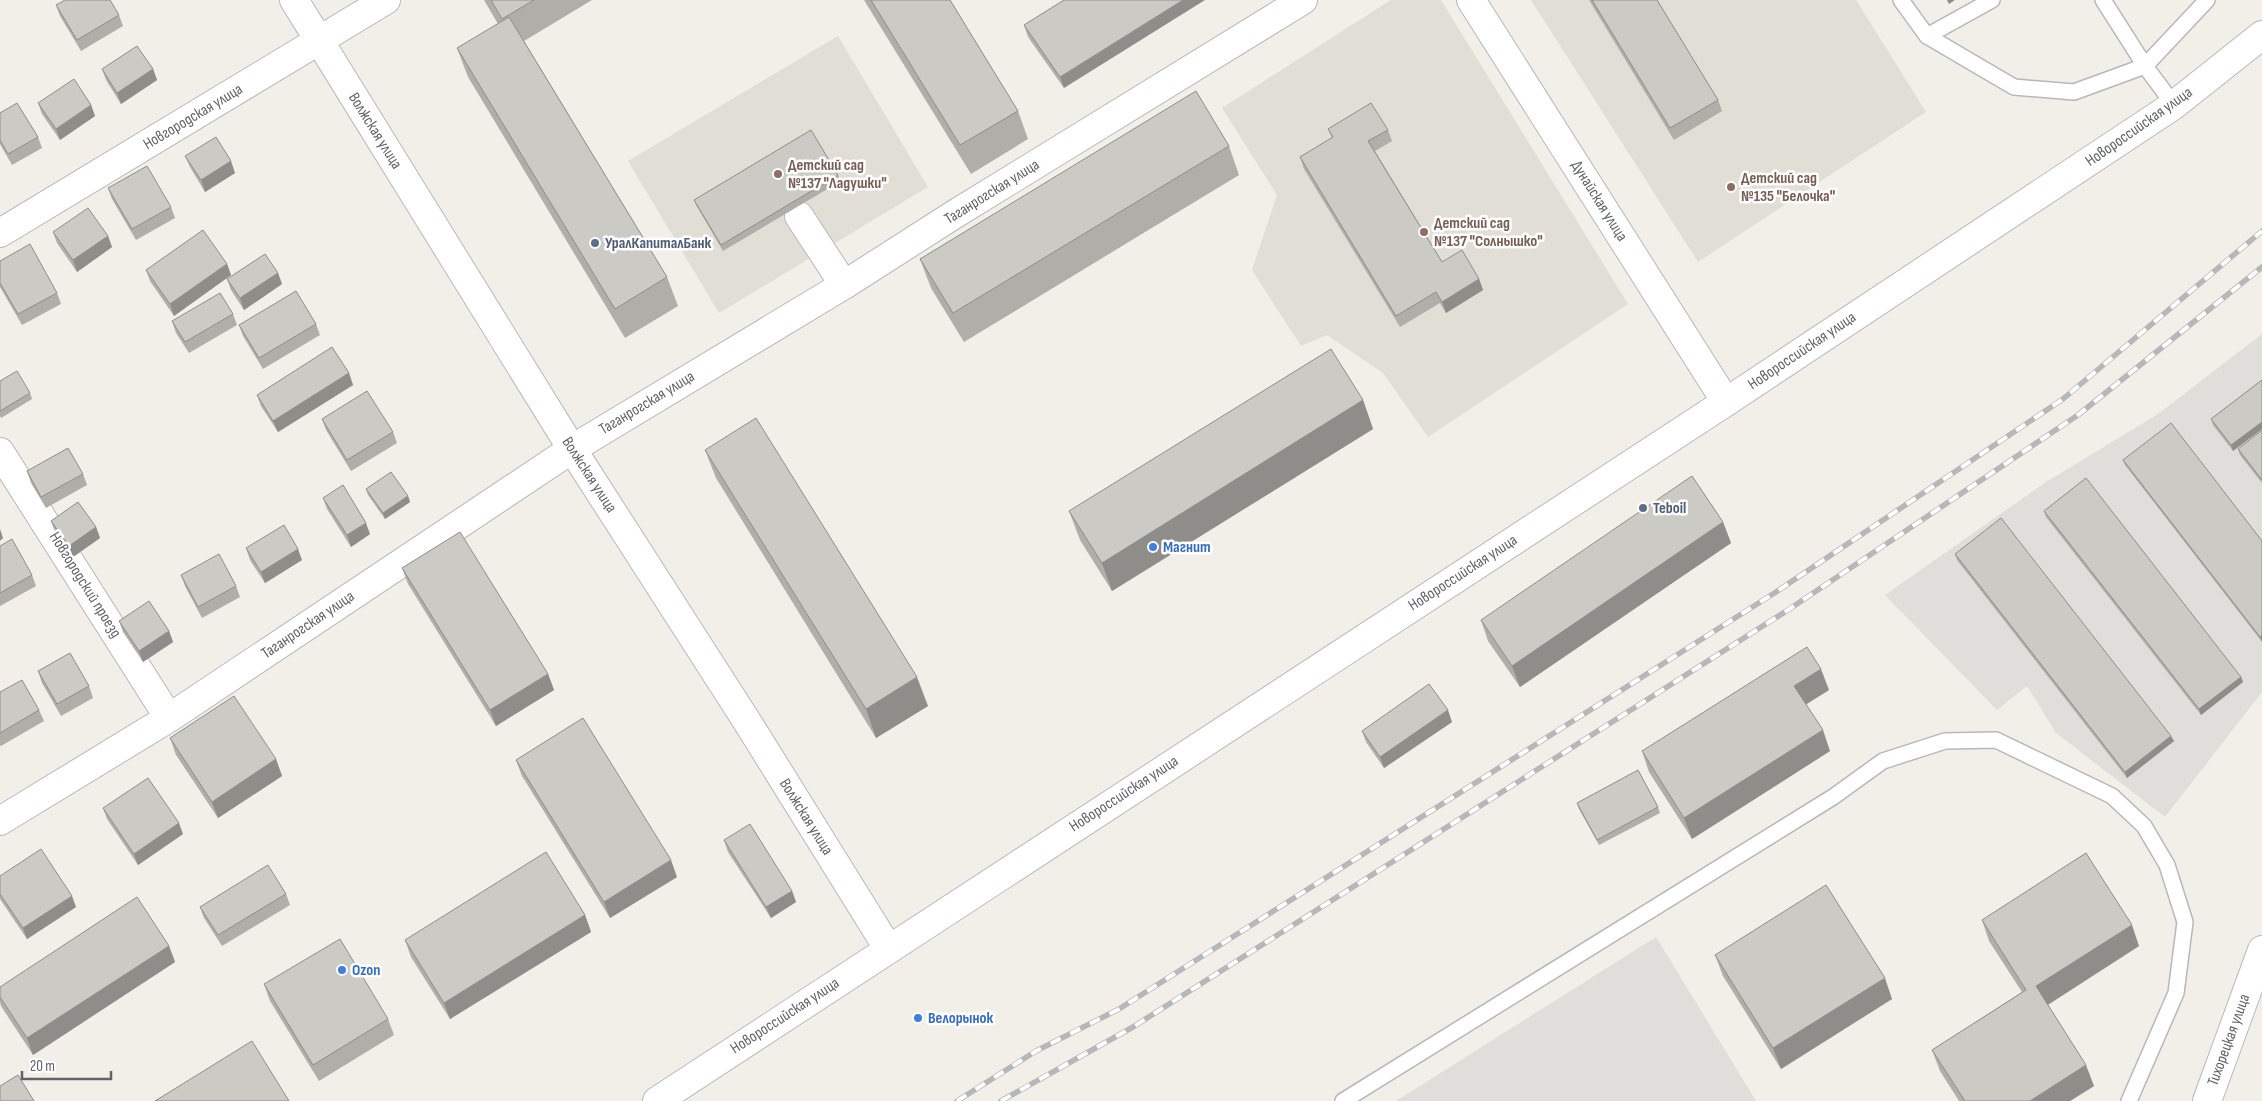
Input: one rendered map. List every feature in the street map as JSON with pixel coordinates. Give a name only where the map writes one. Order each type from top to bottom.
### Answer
[{"type":"street","name":"Волжская улица","points":[[294,0],[572,449],[752,730],[888,948]]},
{"type":"street","name":"Новгородская улица","points":[[0,233],[386,0]]},
{"type":"street","name":"Таганрогская улица","points":[[0,821],[169,718],[572,449],[844,285],[955,214],[1303,0]]},
{"type":"street","name":"Дунайская улица","points":[[1471,0],[1726,402]]},
{"type":"street","name":"Новороссийская улица","points":[[657,1101],[888,948],[1726,402],[2174,105],[2262,34]]},
{"type":"street","points":[[800,216],[844,285]]},
{"type":"street","name":"Новгородский проезд","points":[[0,452],[169,718]]},
{"type":"street","name":"Тихорецкая улица","points":[[2206,1101],[2262,950]]},
{"type":"lane","points":[[1901,0],[1926,36],[2014,87],[2074,92],[2144,66],[2208,0]]},
{"type":"lane","points":[[1926,36],[1992,0]]},
{"type":"lane","points":[[2103,0],[2144,66],[2174,105]]},
{"type":"lane","points":[[1343,1101],[1833,797],[1883,761],[1945,741],[1996,740],[2112,796],[2144,826],[2167,865],[2185,922],[2176,993],[2129,1101]]},
{"type":"shaded area","name":"Детский сад №137 \"Солнышко\"","points":[[1391,0],[1441,0],[1628,304],[1428,437],[1383,373],[1327,335],[1301,346],[1252,270],[1277,195],[1222,108]]},
{"type":"shaded area","name":"Детский сад №135 \"Белочка\"","points":[[1531,0],[1856,0],[1926,112],[1698,262]]},
{"type":"shaded area","name":"Детский сад №137 \"Ладушки\"","points":[[838,36],[928,187],[719,313],[628,161]]},
{"type":"shaded area","points":[[2262,334],[2262,692],[2165,817],[2056,733],[2027,686],[1997,710],[1885,595],[2046,482],[2158,414]]},
{"type":"shaded area","points":[[1656,937],[1756,1101],[1396,1101]]},
{"type":"building","points":[[65,0],[110,0],[119,15],[77,40],[56,5]]},
{"type":"building","points":[[491,0],[534,0],[502,19]]},
{"type":"building","points":[[871,0],[950,0],[1018,111],[960,145]]},
{"type":"building","points":[[1064,0],[1183,0],[1060,77],[1024,25]]},
{"type":"building","points":[[1592,0],[1657,0],[1718,100],[1670,128]]},
{"type":"building","points":[[509,17],[667,277],[615,309],[457,48]]},
{"type":"building","points":[[137,46],[153,69],[117,93],[102,69]]},
{"type":"building","points":[[74,79],[91,105],[56,129],[38,103]]},
{"type":"building","points":[[1196,91],[1229,146],[953,313],[920,259]]},
{"type":"building","points":[[17,103],[38,137],[8,154],[0,140],[0,113]]},
{"type":"building","points":[[1371,103],[1388,130],[1368,141],[1442,262],[1462,250],[1479,279],[1442,302],[1436,292],[1396,316],[1300,157],[1333,137],[1328,129]]},
{"type":"building","points":[[811,130],[838,175],[721,245],[694,200]]},
{"type":"building","points":[[216,137],[231,161],[201,180],[185,156]]},
{"type":"building","points":[[147,166],[171,207],[132,229],[108,188]]},
{"type":"building","points":[[88,208],[108,236],[73,260],[53,232]]},
{"type":"building","points":[[203,230],[227,264],[170,304],[146,270]]},
{"type":"building","points":[[30,244],[57,293],[18,314],[0,283],[0,261]]},
{"type":"building","points":[[265,254],[278,273],[240,298],[227,279]]},
{"type":"building","points":[[296,291],[316,324],[259,358],[239,325]]},
{"type":"building","points":[[220,293],[233,314],[185,342],[172,321]]},
{"type":"building","points":[[332,347],[349,373],[273,421],[257,395]]},
{"type":"building","points":[[1331,349],[1363,400],[1102,563],[1069,511]]},
{"type":"building","points":[[17,371],[30,393],[0,411],[0,381]]},
{"type":"building","points":[[2262,380],[2262,422],[2231,445],[2211,419]]},
{"type":"building","points":[[367,391],[393,432],[347,460],[322,419]]},
{"type":"building","points":[[756,418],[917,677],[866,709],[705,450]]},
{"type":"building","points":[[2171,423],[2262,541],[2262,635],[2260,637],[2123,460]]},
{"type":"building","points":[[2262,430],[2262,480],[2238,449]]},
{"type":"building","points":[[68,448],[83,474],[41,497],[27,471]]},
{"type":"building","points":[[391,472],[408,496],[383,513],[366,489]]},
{"type":"building","points":[[1692,476],[1723,522],[1512,666],[1481,620]]},
{"type":"building","points":[[2086,478],[2241,677],[2199,709],[2044,511]]},
{"type":"building","points":[[343,485],[366,523],[347,535],[323,498]]},
{"type":"building","points":[[78,502],[96,527],[69,546],[51,521]]},
{"type":"building","points":[[2001,518],[2171,736],[2125,772],[1955,554]]},
{"type":"building","points":[[284,525],[298,549],[261,572],[246,548]]},
{"type":"building","points":[[460,532],[548,674],[490,710],[402,568]]},
{"type":"building","points":[[12,539],[32,575],[0,593],[0,546]]},
{"type":"building","points":[[219,554],[236,586],[198,607],[181,575]]},
{"type":"building","points":[[149,601],[169,631],[139,651],[119,621]]},
{"type":"building","points":[[1807,647],[1821,669],[1794,686],[1823,730],[1684,818],[1642,751]]},
{"type":"building","points":[[70,653],[89,686],[57,704],[38,671]]},
{"type":"building","points":[[22,680],[39,710],[0,733],[0,692]]},
{"type":"building","points":[[1429,684],[1448,710],[1380,757],[1362,731]]},
{"type":"building","points":[[234,696],[276,759],[212,802],[170,738]]},
{"type":"building","points":[[583,718],[671,860],[604,902],[516,760]]},
{"type":"building","points":[[1638,770],[1658,807],[1597,840],[1577,803]]},
{"type":"building","points":[[148,778],[179,823],[134,854],[103,808]]},
{"type":"building","points":[[750,824],[792,891],[766,907],[724,840]]},
{"type":"building","points":[[41,849],[72,896],[23,928],[0,894],[0,876]]},
{"type":"building","points":[[546,852],[585,915],[444,1003],[405,940]]},
{"type":"building","points":[[2086,853],[2132,925],[2036,986],[2086,1065],[2030,1101],[1965,1101],[1932,1050],[2026,990],[1982,920]]},
{"type":"building","points":[[268,865],[286,894],[218,935],[200,907]]},
{"type":"building","points":[[1826,885],[1885,978],[1773,1048],[1715,955]]},
{"type":"building","points":[[137,897],[169,946],[27,1038],[0,997],[0,987]]},
{"type":"building","points":[[340,939],[388,1019],[313,1065],[264,984]]},
{"type":"building","points":[[252,1041],[289,1101],[155,1101]]},
{"type":"building","points":[[18,1075],[34,1101],[0,1101],[0,1086]]},
{"type":"railway","points":[[957,1101],[1036,1051],[1119,1009],[1776,592],[2063,399],[2262,231]]},
{"type":"railway","points":[[1001,1101],[1133,1027],[1788,610],[2078,415],[2262,267]]},
{"type":"place","name":"Детский сад №137 \"Ладушки\"","points":[[778,174]]},
{"type":"place","name":"Детский сад №135 \"Белочка\"","points":[[1731,187]]},
{"type":"place","name":"Детский сад №137 \"Солнышко\"","points":[[1424,232]]},
{"type":"place","name":"УралКапиталБанк","points":[[595,243]]},
{"type":"place","name":"Teboil","points":[[1643,508]]},
{"type":"place","name":"Магнит","points":[[1153,547]]},
{"type":"place","name":"Ozon","points":[[342,970]]},
{"type":"place","name":"Велорынок","points":[[918,1018]]}]
